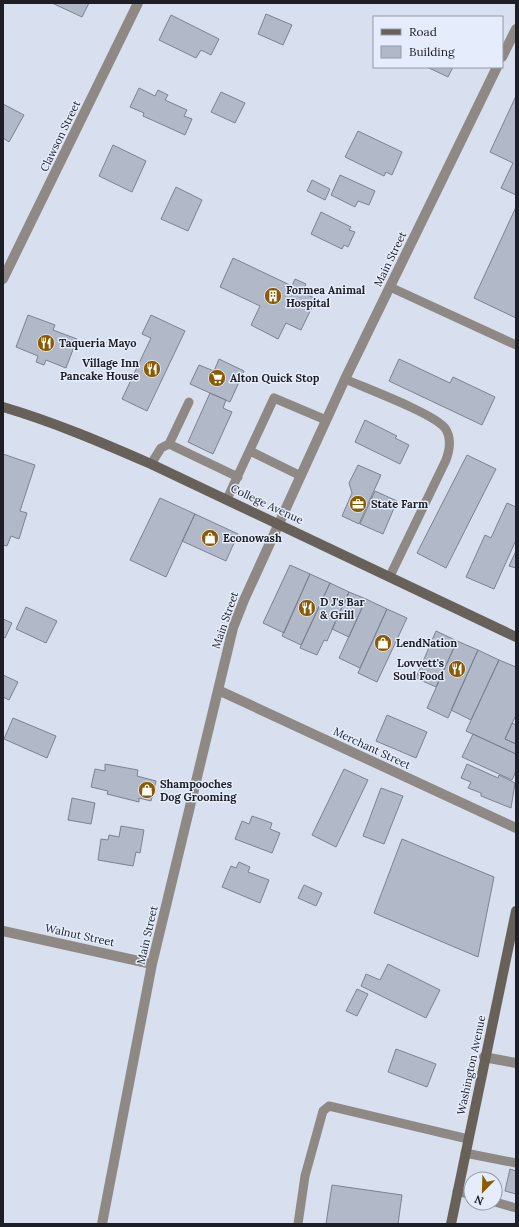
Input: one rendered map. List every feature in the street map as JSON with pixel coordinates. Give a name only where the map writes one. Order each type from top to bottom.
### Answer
[{"type":"main road","name":"College Avenue","points":[[3,407],[34,416],[104,443],[152,464],[280,523],[516,636]]},
{"type":"main road","name":"Washington Avenue","points":[[451,1224],[484,1057],[516,911]]},
{"type":"street","name":"Clawson Street","points":[[3,279],[138,3]]},
{"type":"street","points":[[503,55],[516,29]]},
{"type":"street","name":"Main Street","points":[[102,1224],[152,964],[233,628],[244,600],[345,379],[497,68]]},
{"type":"street","name":"Merchant Street","points":[[218,690],[516,828]]},
{"type":"street","name":"Walnut Street","points":[[3,931],[152,964]]},
{"type":"street","points":[[484,1057],[516,1063]]},
{"type":"lane","points":[[390,287],[516,345]]},
{"type":"lane","points":[[345,379],[429,415],[446,428],[450,439],[450,449],[446,460],[390,576]]},
{"type":"lane","points":[[227,499],[274,398],[326,420]]},
{"type":"lane","points":[[152,464],[161,448],[170,444],[189,402]]},
{"type":"lane","points":[[170,444],[238,477]]},
{"type":"lane","points":[[250,451],[301,476]]},
{"type":"lane","points":[[298,1224],[307,1168],[323,1111],[329,1106],[468,1139]]},
{"type":"lane","points":[[465,1153],[516,1163]]},
{"type":"lane","points":[[457,1191],[463,1193]]},
{"type":"lane","points":[[503,1204],[516,1208]]},
{"type":"building","points":[[52,3],[89,3],[82,17]]},
{"type":"building","points":[[266,14],[292,25],[283,45],[258,34]]},
{"type":"building","points":[[171,15],[219,39],[211,55],[201,50],[196,58],[159,40]]},
{"type":"building","points":[[429,68],[452,68],[448,77]]},
{"type":"building","points":[[139,88],[155,96],[158,90],[168,95],[165,100],[187,110],[184,116],[192,119],[185,135],[143,116],[144,113],[130,107]]},
{"type":"building","points":[[221,92],[245,103],[235,123],[211,112]]},
{"type":"building","points":[[516,96],[516,195],[501,188],[513,163],[490,152]]},
{"type":"building","points":[[3,104],[24,115],[9,142],[3,138]]},
{"type":"building","points":[[358,131],[402,152],[392,175],[386,172],[384,176],[345,157]]},
{"type":"building","points":[[113,145],[146,161],[132,192],[99,176]]},
{"type":"building","points":[[340,175],[375,191],[369,205],[358,201],[355,207],[331,195]]},
{"type":"building","points":[[312,180],[330,189],[325,200],[307,191]]},
{"type":"building","points":[[176,187],[202,200],[188,231],[161,219]]},
{"type":"building","points":[[516,207],[516,318],[474,298]]},
{"type":"building","points":[[321,212],[351,227],[349,230],[355,232],[348,247],[344,245],[342,249],[311,234]]},
{"type":"building","name":"Formea Animal Hospital","points":[[233,258],[292,286],[295,279],[306,284],[302,292],[316,299],[301,330],[286,323],[278,339],[251,325],[260,306],[220,287]]},
{"type":"building","name":"Taqueria Mayo","points":[[28,315],[55,325],[53,330],[77,339],[66,368],[46,360],[44,365],[36,362],[38,356],[16,347]]},
{"type":"building","name":"Village Inn Pancake House","points":[[151,315],[185,331],[147,411],[122,399],[151,338],[142,334]]},
{"type":"building","name":"Alton Quick Stop","points":[[219,359],[244,371],[230,402],[190,384],[199,365],[214,371]]},
{"type":"building","points":[[399,359],[450,383],[453,377],[495,397],[482,425],[389,381]]},
{"type":"building","name":"Alton Quick Stop","points":[[210,393],[226,400],[223,408],[232,412],[213,454],[188,442]]},
{"type":"building","points":[[365,420],[397,436],[395,438],[409,445],[400,464],[355,442]]},
{"type":"building","points":[[3,454],[35,465],[20,511],[27,513],[19,539],[11,536],[7,546],[3,545]]},
{"type":"building","points":[[467,455],[496,469],[446,568],[417,553]]},
{"type":"building","name":"State Farm","points":[[358,465],[381,475],[359,524],[342,516],[352,493],[349,483]]},
{"type":"building","points":[[375,491],[397,501],[383,534],[360,524]]},
{"type":"building","points":[[160,498],[195,514],[166,577],[130,560]]},
{"type":"building","points":[[507,503],[516,507],[516,540],[494,589],[466,577],[485,535],[491,538]]},
{"type":"building","name":"Econowash","points":[[195,514],[238,534],[226,561],[182,541]]},
{"type":"building","points":[[516,551],[516,568],[509,566]]},
{"type":"building","points":[[290,565],[310,574],[284,633],[263,623]]},
{"type":"building","name":"D J's Bar & Grill","points":[[310,574],[330,583],[301,645],[282,636]]},
{"type":"building","points":[[330,583],[349,592],[327,641],[324,640],[317,655],[300,648]]},
{"type":"building","points":[[349,592],[366,599],[349,637],[332,629]]},
{"type":"building","points":[[366,599],[387,609],[360,668],[339,658]]},
{"type":"building","points":[[26,607],[57,621],[46,643],[16,629]]},
{"type":"building","name":"LendNation","points":[[387,609],[407,618],[377,682],[358,673]]},
{"type":"building","points":[[3,619],[12,623],[5,638],[3,637]]},
{"type":"building","points":[[436,631],[457,641],[436,687],[416,678]]},
{"type":"building","name":"Lovvett's Soul Food","points":[[457,641],[478,650],[448,718],[427,708]]},
{"type":"building","points":[[478,650],[499,660],[471,720],[451,710]]},
{"type":"building","points":[[499,660],[516,667],[516,715],[505,739],[516,744],[516,754],[466,731]]},
{"type":"building","points":[[3,675],[18,682],[9,700],[3,697]]},
{"type":"building","points":[[387,715],[427,732],[416,758],[376,741]]},
{"type":"building","points":[[13,718],[56,736],[47,758],[4,739]]},
{"type":"building","points":[[512,723],[516,725],[516,744],[505,739]]},
{"type":"building","points":[[473,734],[516,754],[516,771],[512,780],[462,757]]},
{"type":"building","points":[[105,764],[138,770],[137,776],[156,781],[151,801],[139,798],[139,802],[107,794],[108,791],[91,787],[95,769],[105,771]]},
{"type":"building","points":[[467,764],[498,778],[499,775],[515,783],[511,808],[481,796],[481,793],[468,788],[471,782],[461,778]]},
{"type":"building","points":[[344,769],[368,780],[336,847],[312,835]]},
{"type":"building","points":[[381,788],[403,796],[384,844],[363,836]]},
{"type":"building","points":[[72,798],[95,803],[91,824],[68,820]]},
{"type":"building","points":[[252,816],[272,823],[270,829],[280,833],[272,853],[235,839],[242,821],[249,824]]},
{"type":"building","points":[[121,826],[144,830],[140,853],[136,852],[133,866],[98,860],[101,839],[108,840],[109,835],[119,837]]},
{"type":"building","points":[[402,839],[494,877],[478,957],[374,913]]},
{"type":"building","points":[[239,862],[250,867],[248,872],[269,880],[260,903],[222,887],[231,866],[236,868]]},
{"type":"building","points":[[304,885],[322,893],[316,906],[298,898]]},
{"type":"building","points":[[388,964],[440,990],[426,1018],[361,986],[366,974],[380,980]]},
{"type":"building","points":[[357,989],[368,994],[357,1016],[346,1011]]},
{"type":"building","points":[[396,1049],[436,1064],[427,1087],[388,1072]]},
{"type":"building","points":[[510,1169],[516,1171],[516,1194],[505,1191]]},
{"type":"building","points":[[332,1185],[402,1195],[398,1224],[326,1224]]},
{"type":"place","name":"Formea Animal Hospital","points":[[273,296]]},
{"type":"place","name":"Taqueria Mayo","points":[[46,343]]},
{"type":"place","name":"Village Inn Pancake House","points":[[152,369]]},
{"type":"place","name":"Alton Quick Stop","points":[[217,378]]},
{"type":"place","name":"State Farm","points":[[358,504]]},
{"type":"place","name":"Econowash","points":[[210,538]]},
{"type":"place","name":"D J's Bar & Grill","points":[[307,608]]},
{"type":"place","name":"LendNation","points":[[383,643]]},
{"type":"place","name":"Lovvett's Soul Food","points":[[457,669]]},
{"type":"place","name":"Shampooches Dog Grooming","points":[[147,790]]}]
